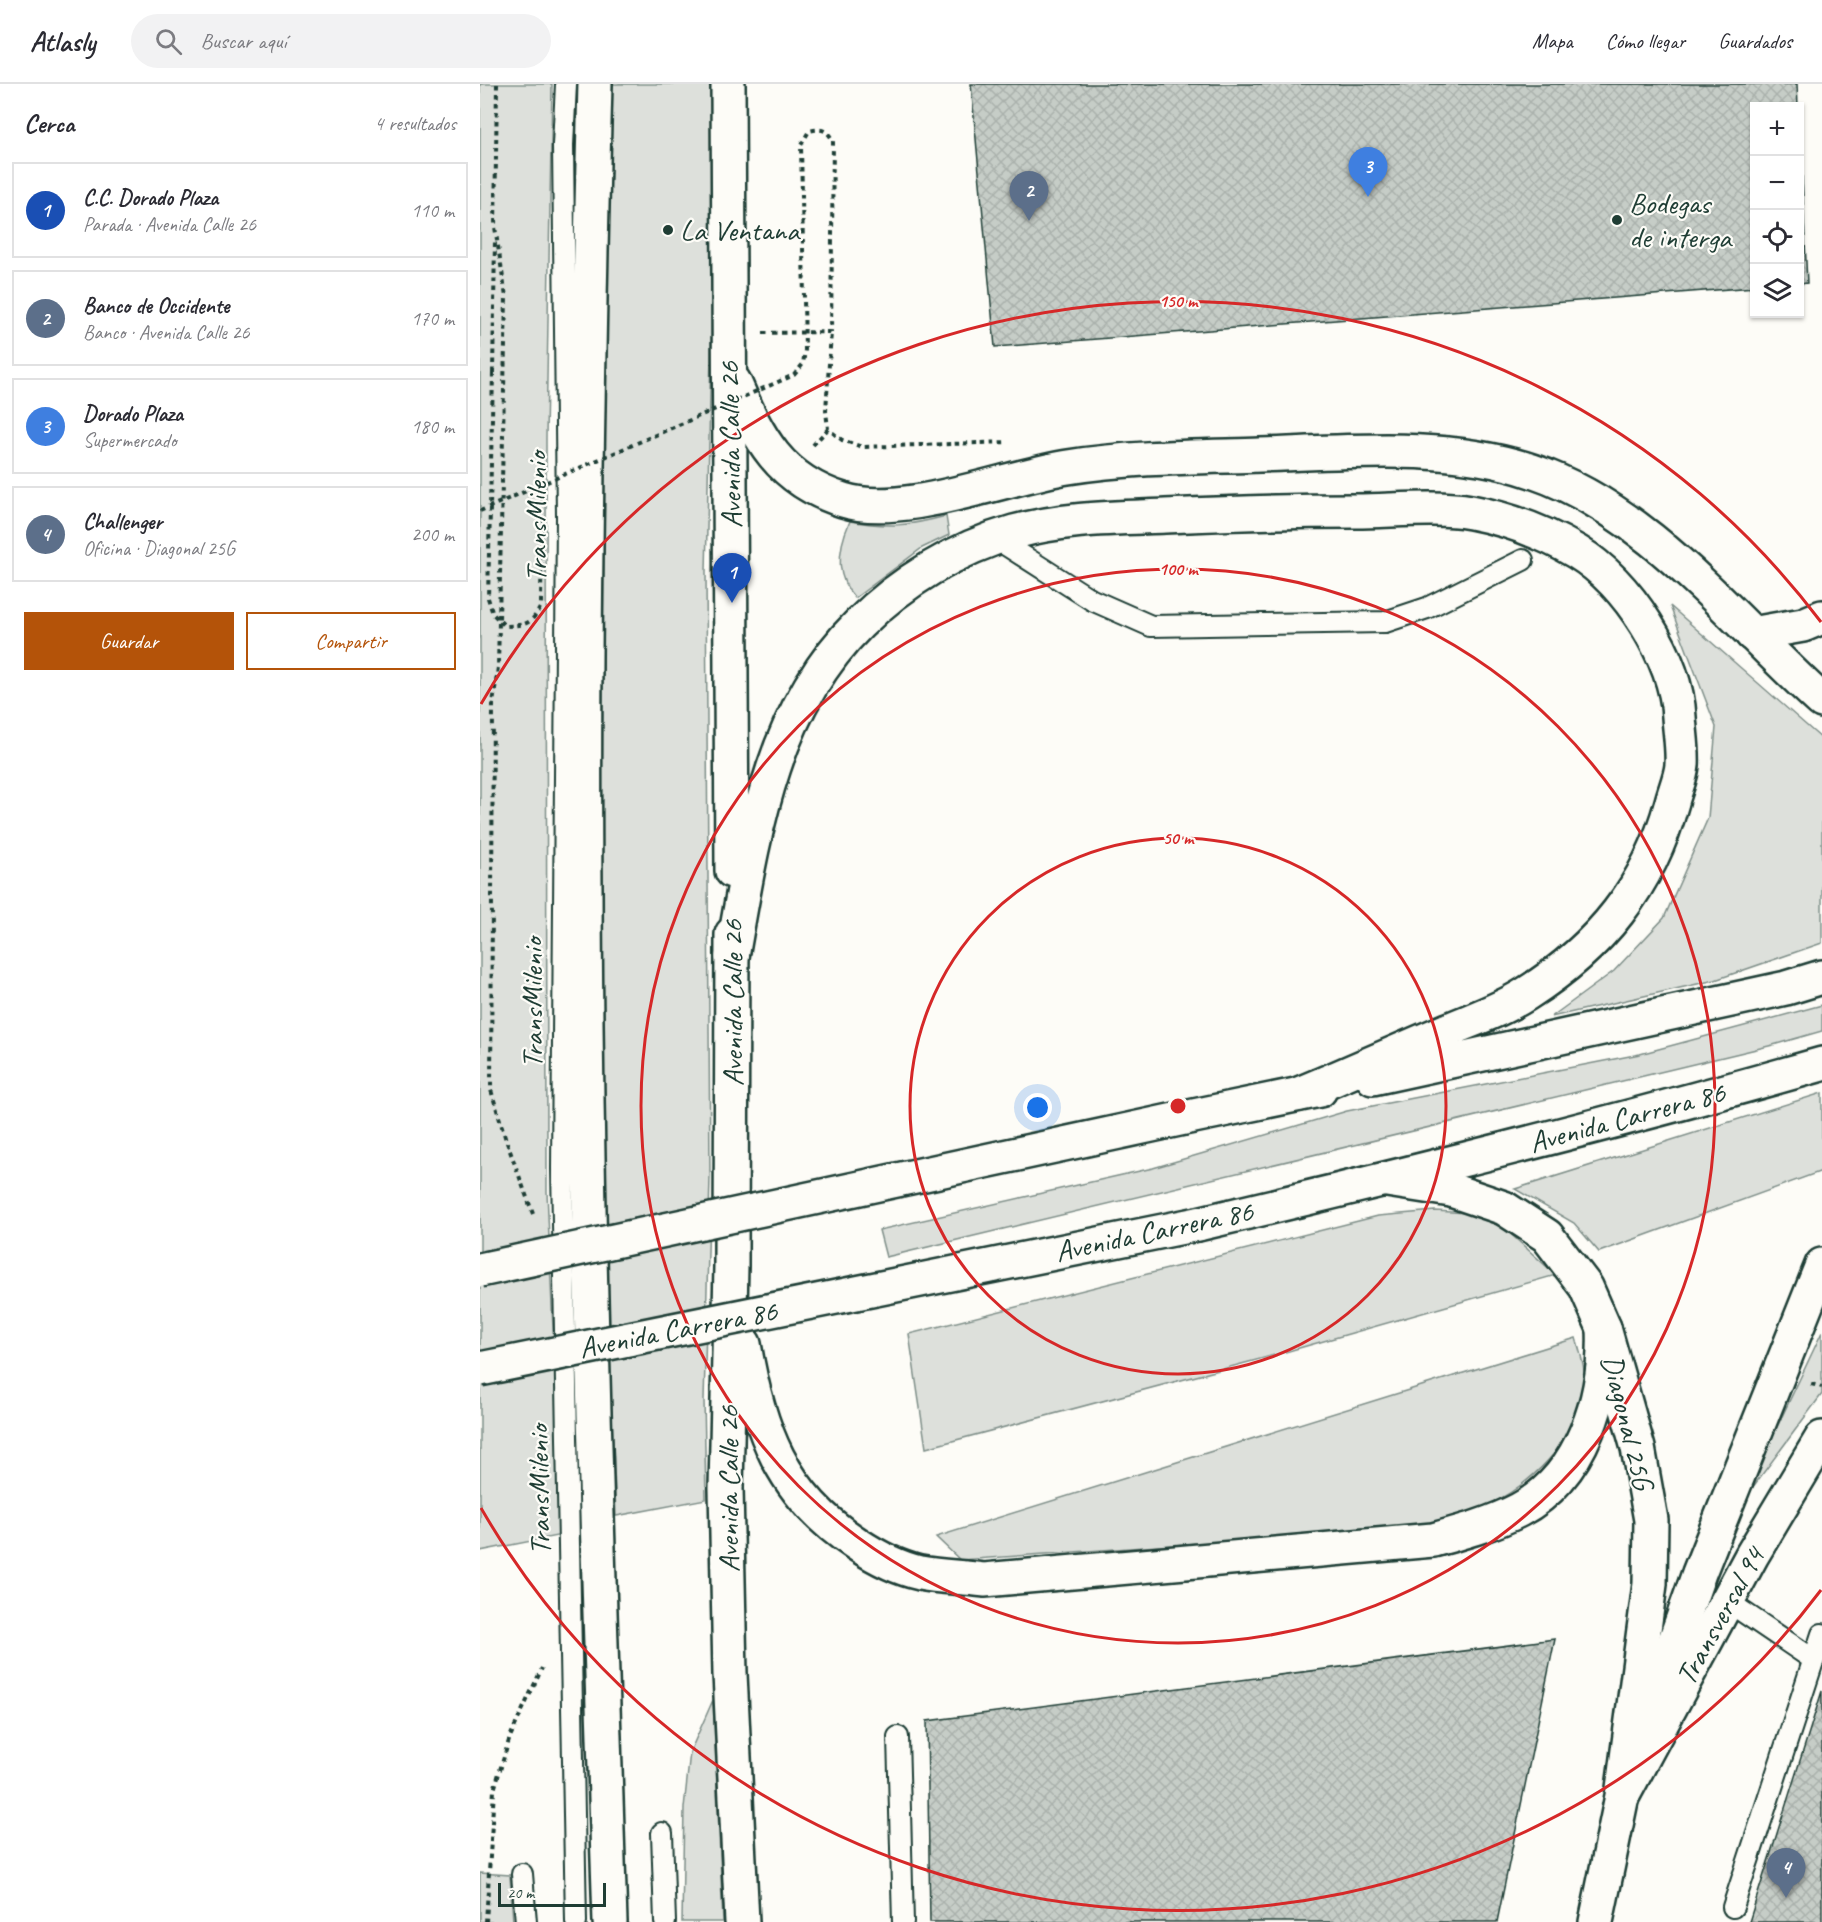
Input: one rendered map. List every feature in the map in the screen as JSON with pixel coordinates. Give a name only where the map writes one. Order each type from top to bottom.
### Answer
[{"type":"main road","points":[[595,84],[591,254],[585,888],[596,1487],[610,1922]]},
{"type":"main road","name":"Avenida Calle 26","points":[[728,84],[732,957],[731,1266],[726,1500],[730,1686],[742,1922]]},
{"type":"main road","points":[[729,371],[757,434],[771,454],[787,470],[810,488],[845,501],[873,506],[903,504],[1066,467],[1141,459],[1416,452],[1462,456],[1530,471],[1571,488],[1641,532],[1822,701]]},
{"type":"main road","points":[[732,957],[756,825],[766,788],[788,732],[811,686],[846,638],[882,604],[924,573],[969,548],[995,538],[1069,520],[1279,510],[1467,511],[1521,525],[1579,553],[1618,585],[1649,625],[1678,698],[1682,766],[1667,819],[1650,865],[1615,918],[1579,957],[1522,997],[1299,1094]]},
{"type":"main road","points":[[1752,634],[1803,626],[1822,617]]},
{"type":"main road","points":[[480,1270],[1579,1034],[1822,977]]},
{"type":"main road","name":"Avenida Carrera 86","points":[[480,1369],[1198,1224],[1388,1180],[1657,1111],[1822,1064]]},
{"type":"main road","name":"Diagonal 25G","points":[[1388,1180],[1451,1190],[1503,1208],[1547,1236],[1586,1287],[1604,1328],[1646,1481],[1651,1530],[1650,1584],[1622,1796],[1596,1922]]},
{"type":"main road","name":"Diagonal 25G","points":[[1622,1796],[1699,1573],[1777,1371],[1822,1265]]},
{"type":"main road","points":[[731,1266],[752,1390],[760,1421],[788,1479],[807,1504],[841,1534],[874,1556],[918,1573],[984,1580],[1433,1540],[1480,1527],[1521,1509],[1552,1485],[1586,1437],[1605,1357],[1604,1328]]},
{"type":"main road","name":"Transversal 94","points":[[1622,1796],[1727,1601],[1822,1438]]},
{"type":"lane","name":"TransMilenio","points":[[566,84],[563,214],[567,516],[562,1169],[576,1922]]},
{"type":"lane","points":[[995,538],[1083,594],[1150,626],[1385,622],[1427,608],[1523,560]]},
{"type":"lane","points":[[1727,1601],[1814,1660]]},
{"type":"lane","points":[[1733,1907],[1822,1634]]},
{"type":"lane","points":[[898,1737],[903,1922]]},
{"type":"lane","points":[[662,1833],[665,1922]]},
{"type":"lane","points":[[522,1874],[526,1922]]},
{"type":"path","points":[[497,84],[488,598],[493,614],[505,626],[522,625],[534,620],[542,606],[542,485]]},
{"type":"path","points":[[480,511],[794,375],[803,364],[805,350],[801,145],[808,131],[819,128],[828,132],[833,141],[831,332],[729,333]]},
{"type":"path","points":[[495,227],[506,297],[498,655],[493,704],[491,1090],[506,1140],[534,1216]]},
{"type":"path","points":[[812,446],[828,429]]},
{"type":"path","points":[[486,1922],[487,1866],[494,1790],[510,1737],[544,1662]]},
{"type":"shaded area","points":[[480,84],[552,84],[546,438],[547,1192],[562,1535],[480,1551]]},
{"type":"shaded area","points":[[608,84],[713,84],[713,265],[706,572],[710,1177],[704,1400],[706,1499],[616,1516],[602,1180],[602,785]]},
{"type":"shaded area","points":[[946,516],[949,535],[922,548],[855,598],[844,580],[840,561],[843,541],[850,521],[875,525],[898,525]]},
{"type":"shaded area","points":[[1670,606],[1822,739],[1822,943],[1715,980],[1551,1017],[1614,971],[1664,918],[1708,818],[1716,727]]},
{"type":"shaded area","points":[[1822,1005],[1822,1031],[1773,1045],[886,1257],[879,1230],[1153,1168],[1347,1111],[1640,1054]]},
{"type":"shaded area","points":[[1822,1093],[1822,1171],[1599,1252],[1574,1223],[1515,1189]]},
{"type":"shaded area","points":[[1435,1211],[1468,1213],[1504,1228],[1556,1275],[1264,1358],[926,1448],[909,1334],[1378,1216]]},
{"type":"shaded area","points":[[1822,1332],[1822,1394],[1741,1503]]},
{"type":"shaded area","points":[[1576,1338],[1582,1358],[1585,1385],[1572,1428],[1561,1444],[1534,1474],[1503,1497],[1471,1512],[1426,1527],[960,1560],[936,1537]]},
{"type":"shaded area","points":[[713,1700],[723,1922],[682,1922],[684,1808],[690,1752]]},
{"type":"shaded area","points":[[480,1873],[510,1875],[513,1922],[480,1922]]},
{"type":"building","points":[[971,84],[1797,84],[1798,102],[1750,102],[1750,287],[995,347]]},
{"type":"building","points":[[1804,220],[1807,283],[1804,283]]},
{"type":"building","points":[[1555,1639],[1497,1922],[930,1922],[927,1721]]},
{"type":"building","points":[[1822,1691],[1822,1922],[1749,1922]]},
{"type":"place","name":"Dorado Plaza","points":[[1368,197]]},
{"type":"place","name":"Bodegas de interga","points":[[1617,220]]},
{"type":"place","name":"Banco de Occidente","points":[[1029,221]]},
{"type":"place","name":"La Ventana","points":[[668,230]]},
{"type":"place","name":"C.C. Dorado Plaza","points":[[732,603]]},
{"type":"place","name":"Challenger","points":[[1786,1898]]}]
